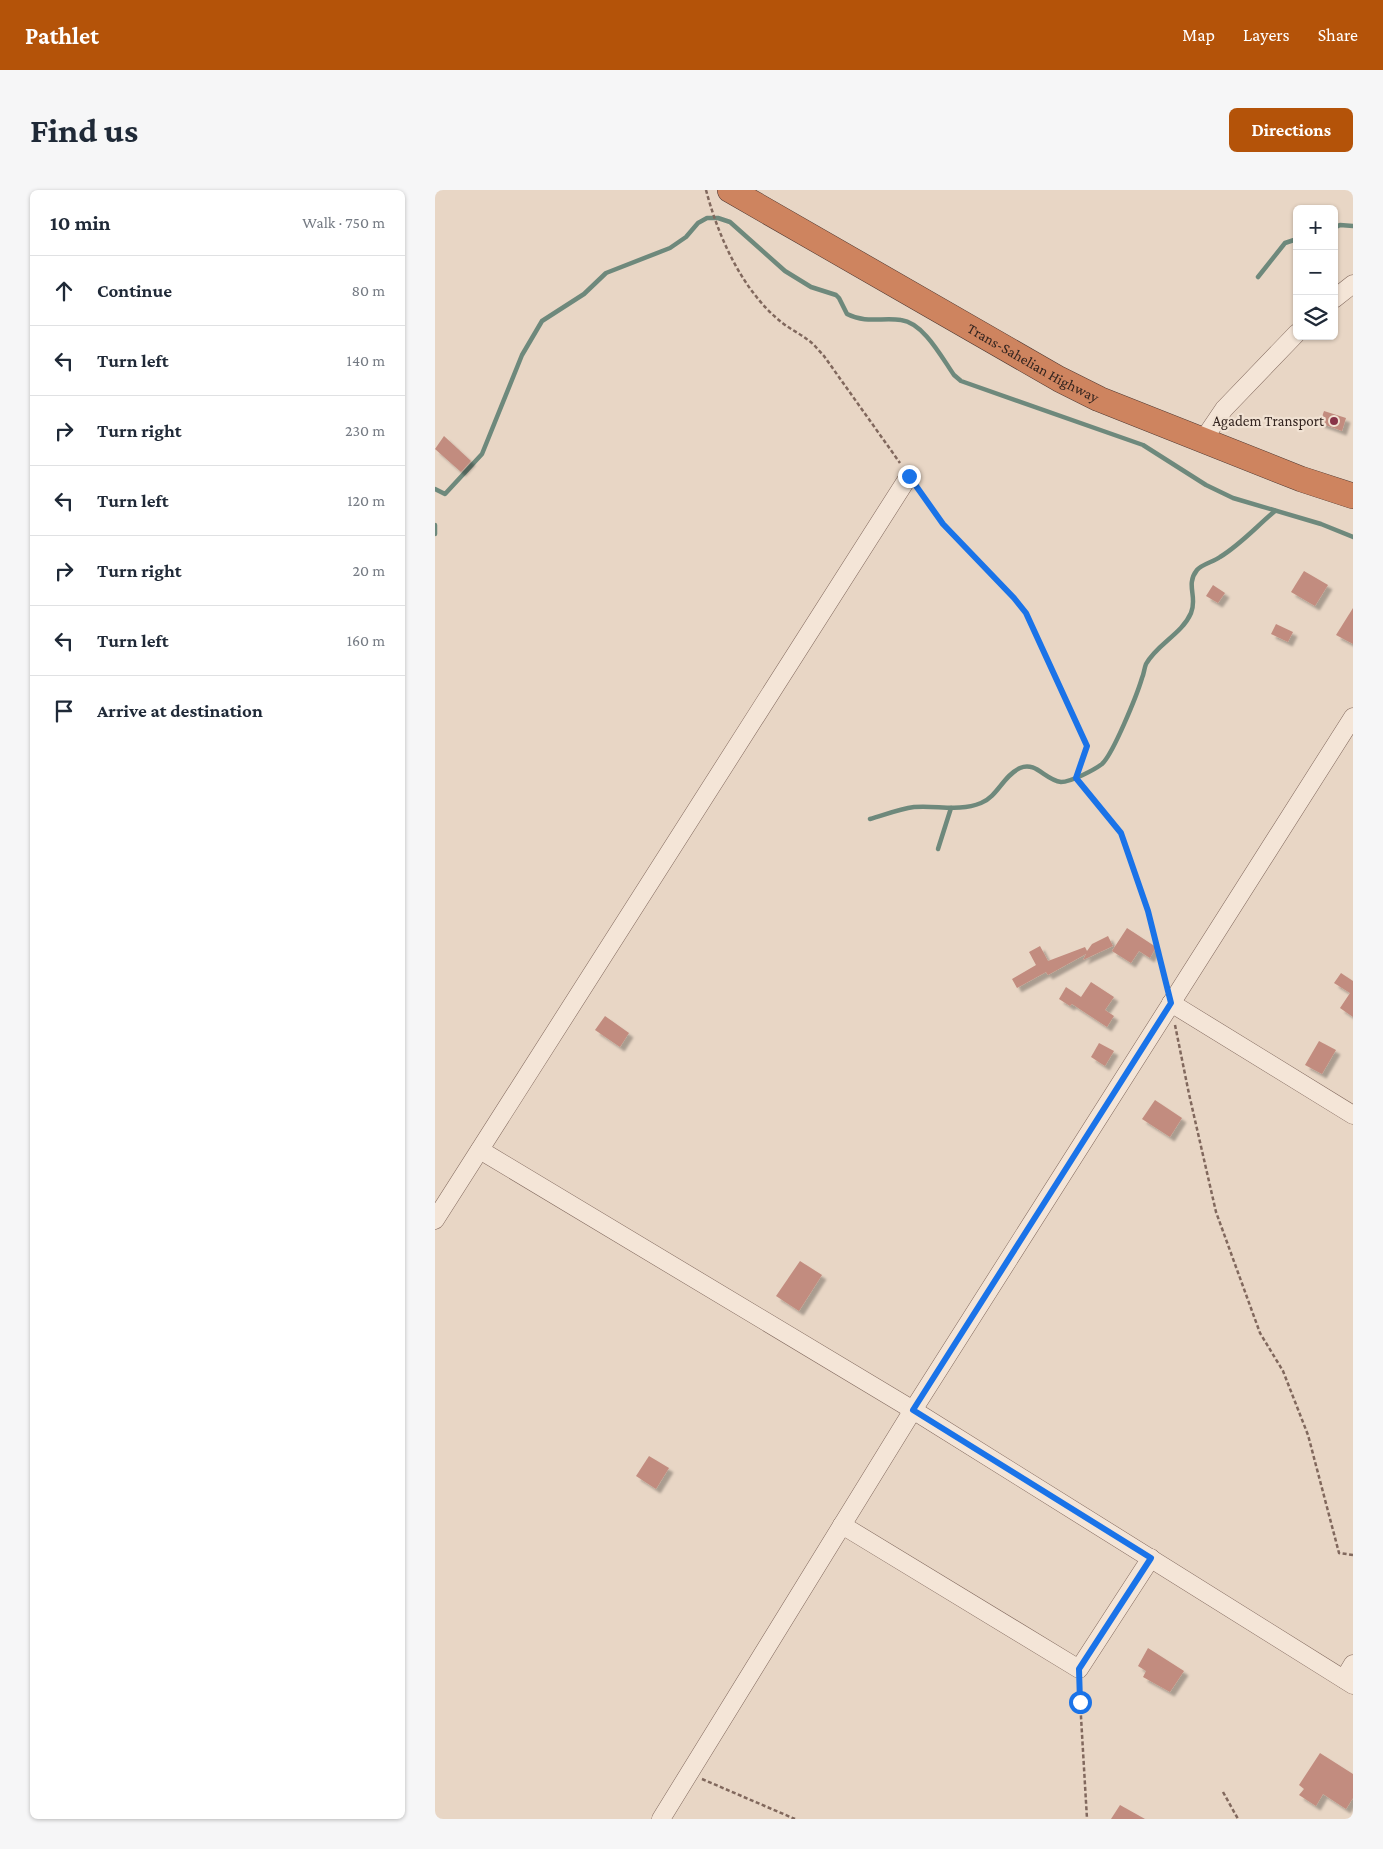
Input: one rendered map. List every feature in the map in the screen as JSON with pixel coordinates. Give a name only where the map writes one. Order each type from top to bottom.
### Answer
[{"type":"highway","name":"Trans-Sahelian Highway","points":[[731,190],[1059,379],[1099,398],[1203,440],[1301,479],[1353,496]]},
{"type":"street","points":[[1338,296],[1353,284]]},
{"type":"street","points":[[1203,440],[1223,409],[1293,337]]},
{"type":"street","points":[[435,1220],[909,476]]},
{"type":"street","points":[[661,1819],[913,1410],[1353,717]]},
{"type":"street","points":[[1171,1003],[1353,1116]]},
{"type":"street","points":[[480,1150],[913,1410],[1348,1682],[1353,1664]]},
{"type":"street","points":[[842,1525],[1079,1669],[1151,1558]]},
{"type":"path","points":[[706,190],[716,226],[750,289],[779,321],[810,341],[824,356],[943,524],[1026,613],[1087,746],[1076,778],[1121,833],[1148,911],[1171,1003],[1189,1094],[1216,1212],[1261,1333],[1283,1371],[1308,1435],[1339,1552],[1353,1555]]},
{"type":"path","points":[[1079,1669],[1087,1819]]},
{"type":"path","points":[[689,1774],[795,1819]]},
{"type":"path","points":[[1223,1792],[1238,1819]]},
{"type":"building","points":[[1324,411],[1346,418],[1342,431],[1320,423]]},
{"type":"building","points":[[444,436],[471,461],[461,472],[435,449]]},
{"type":"building","points":[[1304,571],[1328,585],[1315,606],[1291,592]]},
{"type":"building","points":[[1213,585],[1225,593],[1218,603],[1206,596]]},
{"type":"building","points":[[1353,608],[1353,644],[1336,635]]},
{"type":"building","points":[[1276,624],[1293,632],[1288,642],[1271,634]]},
{"type":"building","points":[[1127,928],[1156,947],[1150,958],[1139,951],[1131,963],[1112,951]]},
{"type":"building","points":[[1108,936],[1113,946],[1083,960],[1086,954],[1048,975],[1046,972],[1017,988],[1012,979],[1036,965],[1029,952],[1040,946],[1048,961],[1085,947],[1087,951],[1092,944]]},
{"type":"building","points":[[1341,973],[1353,981],[1353,1017],[1340,1008],[1350,993],[1334,983]]},
{"type":"building","points":[[1091,982],[1114,997],[1105,1010],[1114,1016],[1107,1027],[1072,1004],[1070,1006],[1059,999],[1066,987],[1081,997]]},
{"type":"building","points":[[605,1016],[629,1033],[620,1047],[595,1030]]},
{"type":"building","points":[[1319,1041],[1336,1050],[1322,1074],[1305,1065]]},
{"type":"building","points":[[1099,1043],[1114,1051],[1105,1066],[1091,1057]]},
{"type":"building","points":[[1155,1100],[1182,1118],[1170,1137],[1142,1119]]},
{"type":"building","points":[[800,1261],[822,1275],[799,1311],[776,1296]]},
{"type":"building","points":[[649,1456],[669,1468],[656,1489],[636,1476]]},
{"type":"building","points":[[1148,1648],[1184,1671],[1170,1692],[1143,1677],[1146,1671],[1138,1666]]},
{"type":"building","points":[[1320,1753],[1353,1774],[1353,1798],[1346,1809],[1323,1794],[1316,1806],[1299,1795],[1304,1789],[1299,1785]]},
{"type":"building","points":[[1120,1805],[1145,1819],[1111,1819]]},
{"type":"waterway","points":[[435,489],[445,494],[482,454],[522,355],[542,321],[584,294],[606,273],[670,248],[686,237],[698,223],[707,218],[718,218],[730,222],[785,271],[811,287],[836,295],[847,314],[868,320],[901,320],[917,327],[932,342],[954,375],[961,381],[1143,445],[1206,485],[1233,498],[1321,524],[1353,537]]},
{"type":"waterway","points":[[1338,226],[1353,226]]},
{"type":"waterway","points":[[1258,277],[1285,243],[1293,240]]},
{"type":"waterway","points":[[870,819],[914,807],[956,808],[973,806],[992,796],[1009,776],[1020,768],[1031,767],[1055,781],[1061,782],[1076,778],[1102,764],[1112,749],[1124,724],[1146,664],[1156,651],[1182,627],[1191,613],[1193,607],[1192,581],[1197,570],[1235,547],[1275,511]]},
{"type":"waterway","points":[[435,525],[435,534]]},
{"type":"waterway","points":[[938,849],[951,808]]},
{"type":"place","name":"Agadem Transport","points":[[1334,421]]},
{"type":"route","points":[[909,476],[943,524],[1026,613],[1087,746],[1076,778],[1121,833],[1148,911],[1171,1003],[913,1410],[1151,1558],[1079,1669],[1080,1702]]}]
